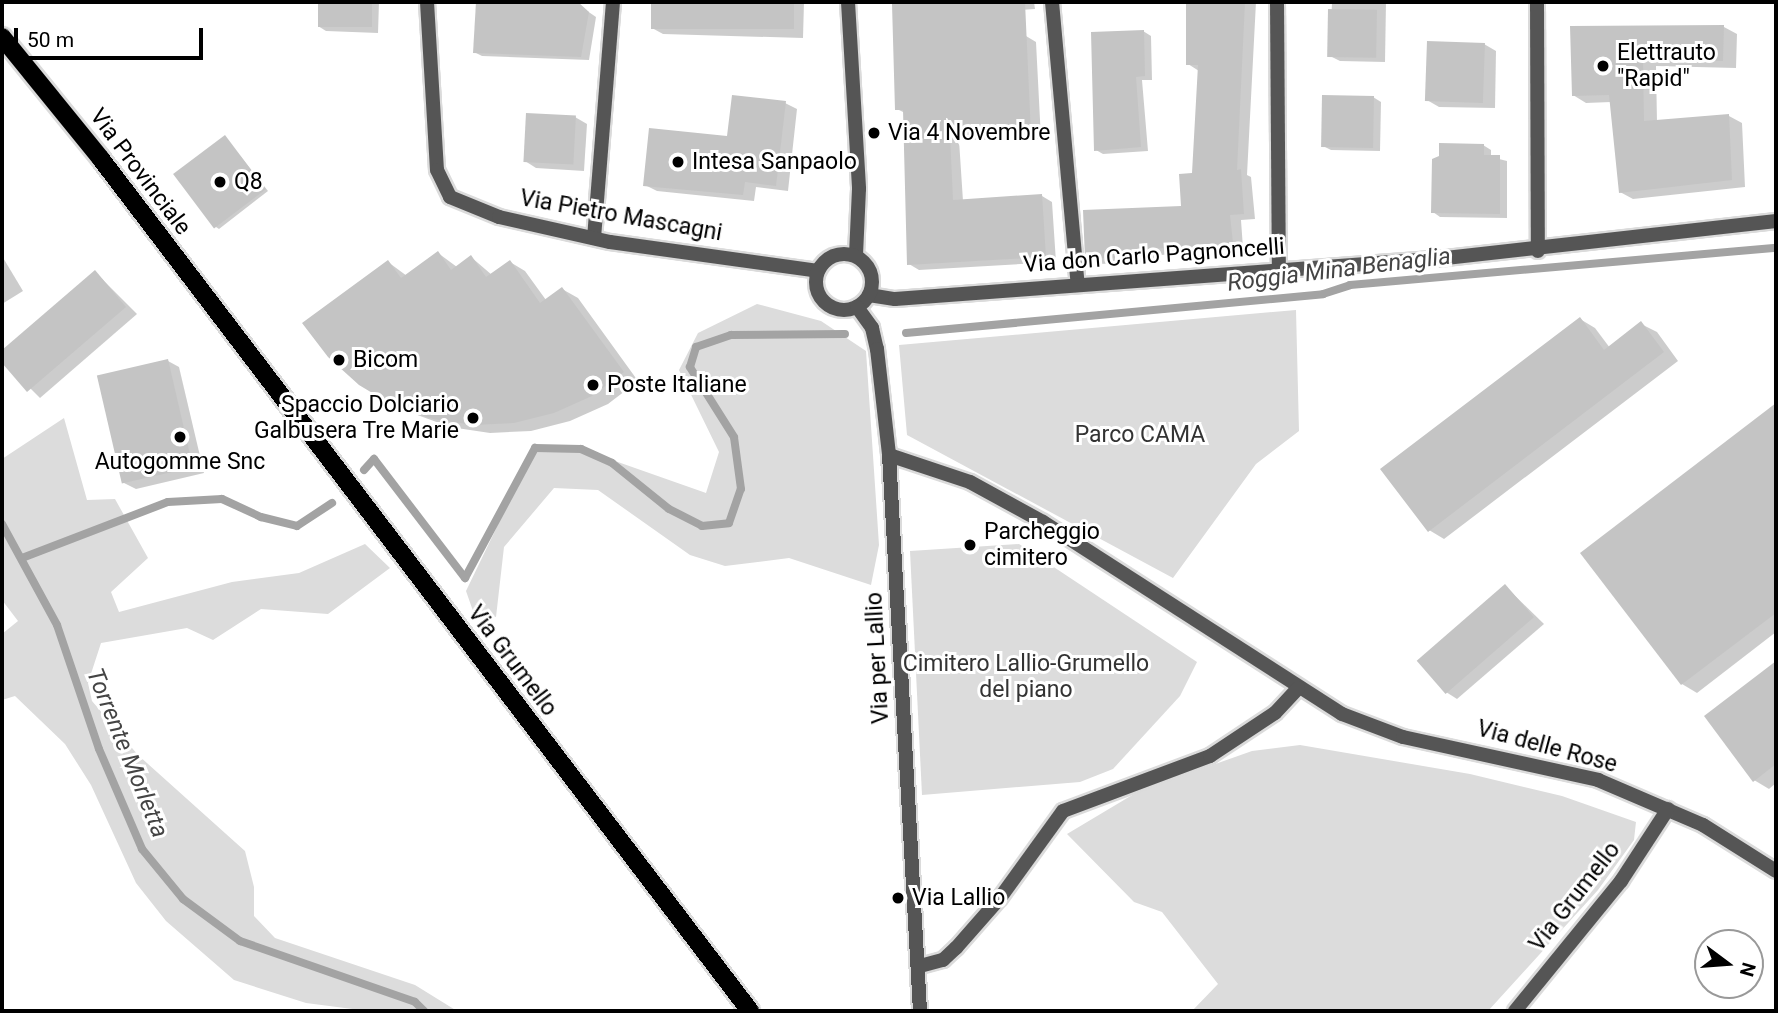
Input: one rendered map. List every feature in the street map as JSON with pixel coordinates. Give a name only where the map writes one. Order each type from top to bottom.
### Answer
[{"type":"main road","name":"Via Provinciale","points":[[2,37],[101,159],[235,340]]},
{"type":"main road","name":"Via Grumello","points":[[235,340],[750,1011]]},
{"type":"street","name":"Via Pietro Mascagni","points":[[426,2],[437,170],[450,197],[468,207],[594,239],[818,271]]},
{"type":"street","points":[[594,239],[613,2]]},
{"type":"street","points":[[848,2],[859,189],[856,256],[871,273],[869,295],[857,307],[834,308],[825,302],[816,282],[818,271],[834,255],[856,256]]},
{"type":"street","points":[[1052,2],[1078,285]]},
{"type":"street","points":[[1277,2],[1279,269]]},
{"type":"street","points":[[1537,2],[1538,251]]},
{"type":"street","name":"Via don Carlo Pagnoncelli","points":[[869,295],[895,299],[1538,251],[1776,221]]},
{"type":"street","name":"Via per Lallio","points":[[857,307],[872,328],[877,349],[889,455],[920,967],[920,1011]]},
{"type":"street","name":"Via delle Rose","points":[[889,455],[970,482],[1043,522],[1342,714],[1404,737],[1598,780],[1668,809],[1732,841],[1776,871]]},
{"type":"street","points":[[920,967],[943,960],[956,948],[1000,898],[1063,811],[1210,756],[1275,713],[1298,688]]},
{"type":"street","name":"Via Grumello","points":[[1515,1011],[1620,881],[1668,809]]},
{"type":"green space","points":[[757,304],[821,321],[866,351],[879,545],[871,585],[789,558],[725,566],[690,555],[598,490],[554,488],[504,547],[496,617],[473,611],[466,591],[535,448],[581,449],[706,493],[719,452],[679,370],[698,333]]},
{"type":"green space","name":"Parco CAMA","points":[[1296,310],[1299,431],[1256,464],[1173,578],[907,435],[899,345]]},
{"type":"green space","points":[[64,418],[87,500],[115,499],[148,558],[111,592],[119,612],[232,582],[299,573],[365,544],[390,568],[328,614],[261,609],[213,640],[187,628],[101,643],[88,683],[92,701],[138,755],[245,851],[254,887],[254,916],[275,938],[415,985],[457,1011],[368,1011],[306,1003],[234,980],[166,921],[136,883],[91,785],[65,744],[15,696],[2,700],[2,634],[18,621],[2,600],[2,459]]},
{"type":"green space","name":"Cimitero Lallio-Grumello del piano","points":[[1019,544],[1197,662],[1180,696],[1113,769],[1080,782],[922,795],[910,551]]},
{"type":"green space","points":[[1300,745],[1470,774],[1562,796],[1636,822],[1634,840],[1598,890],[1488,1011],[1192,1011],[1218,984],[1162,912],[1134,902],[1067,834],[1139,791],[1252,751]]},
{"type":"building","points":[[318,2],[372,2],[372,27],[318,27]]},
{"type":"building","points":[[476,2],[578,2],[589,12],[581,57],[473,53]]},
{"type":"building","points":[[651,2],[794,2],[794,29],[651,29]]},
{"type":"building","points":[[1025,2],[1031,135],[950,135],[953,200],[1042,194],[1046,257],[907,265],[903,110],[895,110],[892,4]]},
{"type":"building","points":[[1186,2],[1245,2],[1237,170],[1241,169],[1244,214],[1230,215],[1233,243],[1151,249],[1151,256],[1085,259],[1083,210],[1181,206],[1179,174],[1192,173],[1198,65],[1186,65]]},
{"type":"building","points":[[1328,9],[1377,10],[1376,58],[1327,57]]},
{"type":"building","points":[[1724,25],[1723,61],[1643,60],[1644,121],[1729,114],[1732,180],[1619,193],[1609,95],[1572,96],[1570,26]]},
{"type":"building","points":[[1144,30],[1145,76],[1136,77],[1141,147],[1094,151],[1091,32]]},
{"type":"building","points":[[1427,41],[1485,43],[1483,103],[1425,101]]},
{"type":"building","points":[[732,95],[786,101],[776,186],[745,182],[743,195],[643,186],[649,128],[727,136]]},
{"type":"building","points":[[1322,95],[1374,96],[1373,148],[1321,147]]},
{"type":"building","points":[[526,113],[576,116],[573,165],[523,162]]},
{"type":"building","name":"Q8","points":[[225,135],[266,189],[214,228],[173,174]]},
{"type":"building","points":[[1439,143],[1484,144],[1484,155],[1500,155],[1500,214],[1431,213],[1432,159],[1439,156]]},
{"type":"building","points":[[438,251],[451,270],[471,255],[486,277],[510,260],[540,303],[562,287],[624,372],[592,396],[554,413],[514,423],[474,425],[433,419],[394,406],[359,385],[328,357],[302,323],[388,260],[401,278]]},
{"type":"building","points":[[95,270],[126,307],[27,392],[2,363],[2,350]]},
{"type":"building","points":[[1580,317],[1604,350],[1641,321],[1664,352],[1428,532],[1380,469]]},
{"type":"building","points":[[168,359],[193,467],[122,484],[97,375]]},
{"type":"building","points":[[1776,403],[1776,613],[1681,685],[1580,553]]},
{"type":"building","points":[[1505,584],[1534,617],[1446,694],[1417,661]]},
{"type":"building","points":[[1776,661],[1776,764],[1753,782],[1704,716]]},
{"type":"waterway","name":"Roggia Mina Benaglia","points":[[906,333],[1323,294],[1350,285],[1776,248]]},
{"type":"waterway","name":"Roggia Mina Benaglia","points":[[364,470],[374,459],[465,578],[535,448],[581,449],[612,463],[669,509],[702,526],[729,523],[741,489],[734,437],[690,367],[696,347],[731,335],[845,334]]},
{"type":"waterway","name":"Roggia Mina Benaglia","points":[[22,558],[168,502],[222,499],[261,517],[297,526],[332,503]]},
{"type":"waterway","name":"Torrente Morletta","points":[[2,524],[57,625],[99,749],[142,849],[183,899],[240,941],[415,1002],[424,1011]]},
{"type":"place","name":"Elettrauto \"Rapid\"","points":[[1603,66]]},
{"type":"place","name":"Via 4 Novembre","points":[[874,133]]},
{"type":"place","name":"Intesa Sanpaolo","points":[[678,162]]},
{"type":"place","name":"Q8","points":[[220,182]]},
{"type":"place","name":"Bicom","points":[[339,360]]},
{"type":"place","name":"Poste Italiane","points":[[593,385]]},
{"type":"place","name":"Spaccio Dolciario Galbusera Tre Marie","points":[[473,418]]},
{"type":"place","name":"Autogomme Snc","points":[[180,437]]},
{"type":"place","name":"Parcheggio cimitero","points":[[970,545]]},
{"type":"place","name":"Via Lallio","points":[[898,898]]}]
